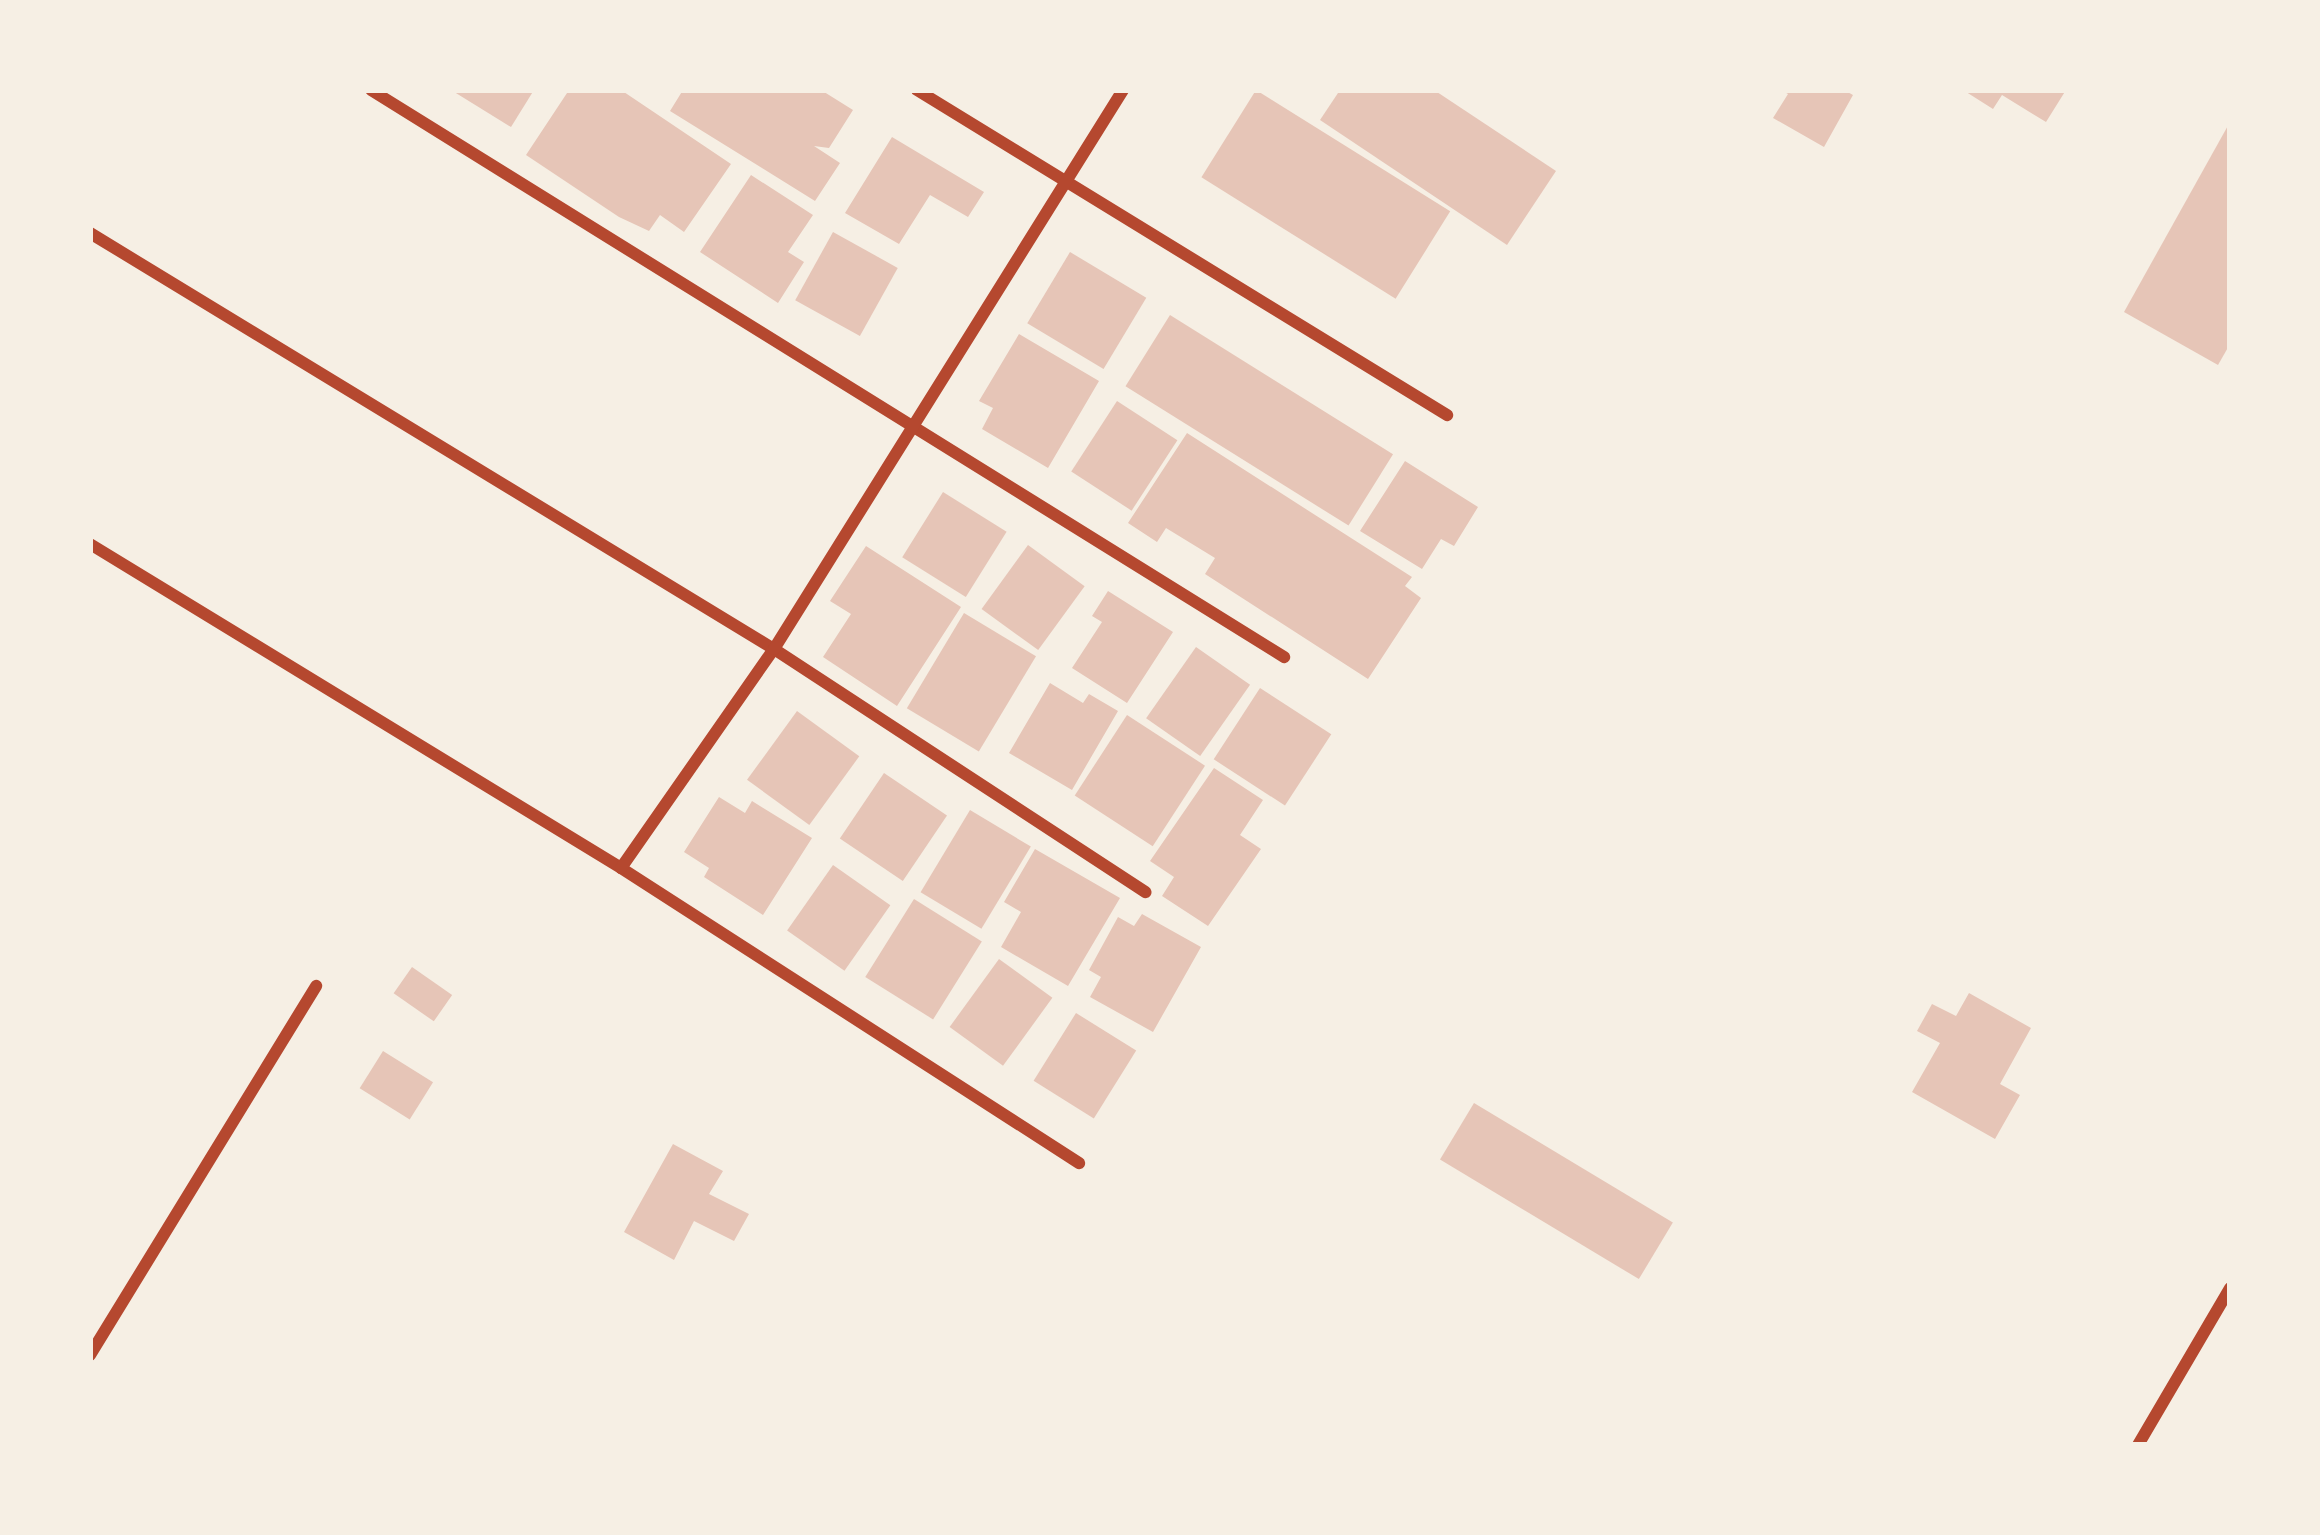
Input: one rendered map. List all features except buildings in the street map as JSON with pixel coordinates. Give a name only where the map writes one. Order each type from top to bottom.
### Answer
[{"type":"street","points":[[371,90],[917,425],[1283,657]]},
{"type":"street","points":[[916,90],[1447,415]]},
{"type":"street","points":[[621,868],[775,649],[1123,90]]},
{"type":"street","points":[[90,233],[775,649],[1146,892]]},
{"type":"street","points":[[90,544],[621,868],[1078,1163]]},
{"type":"street","points":[[90,1355],[316,986]]},
{"type":"street","points":[[2138,1445],[2230,1288]]}]
